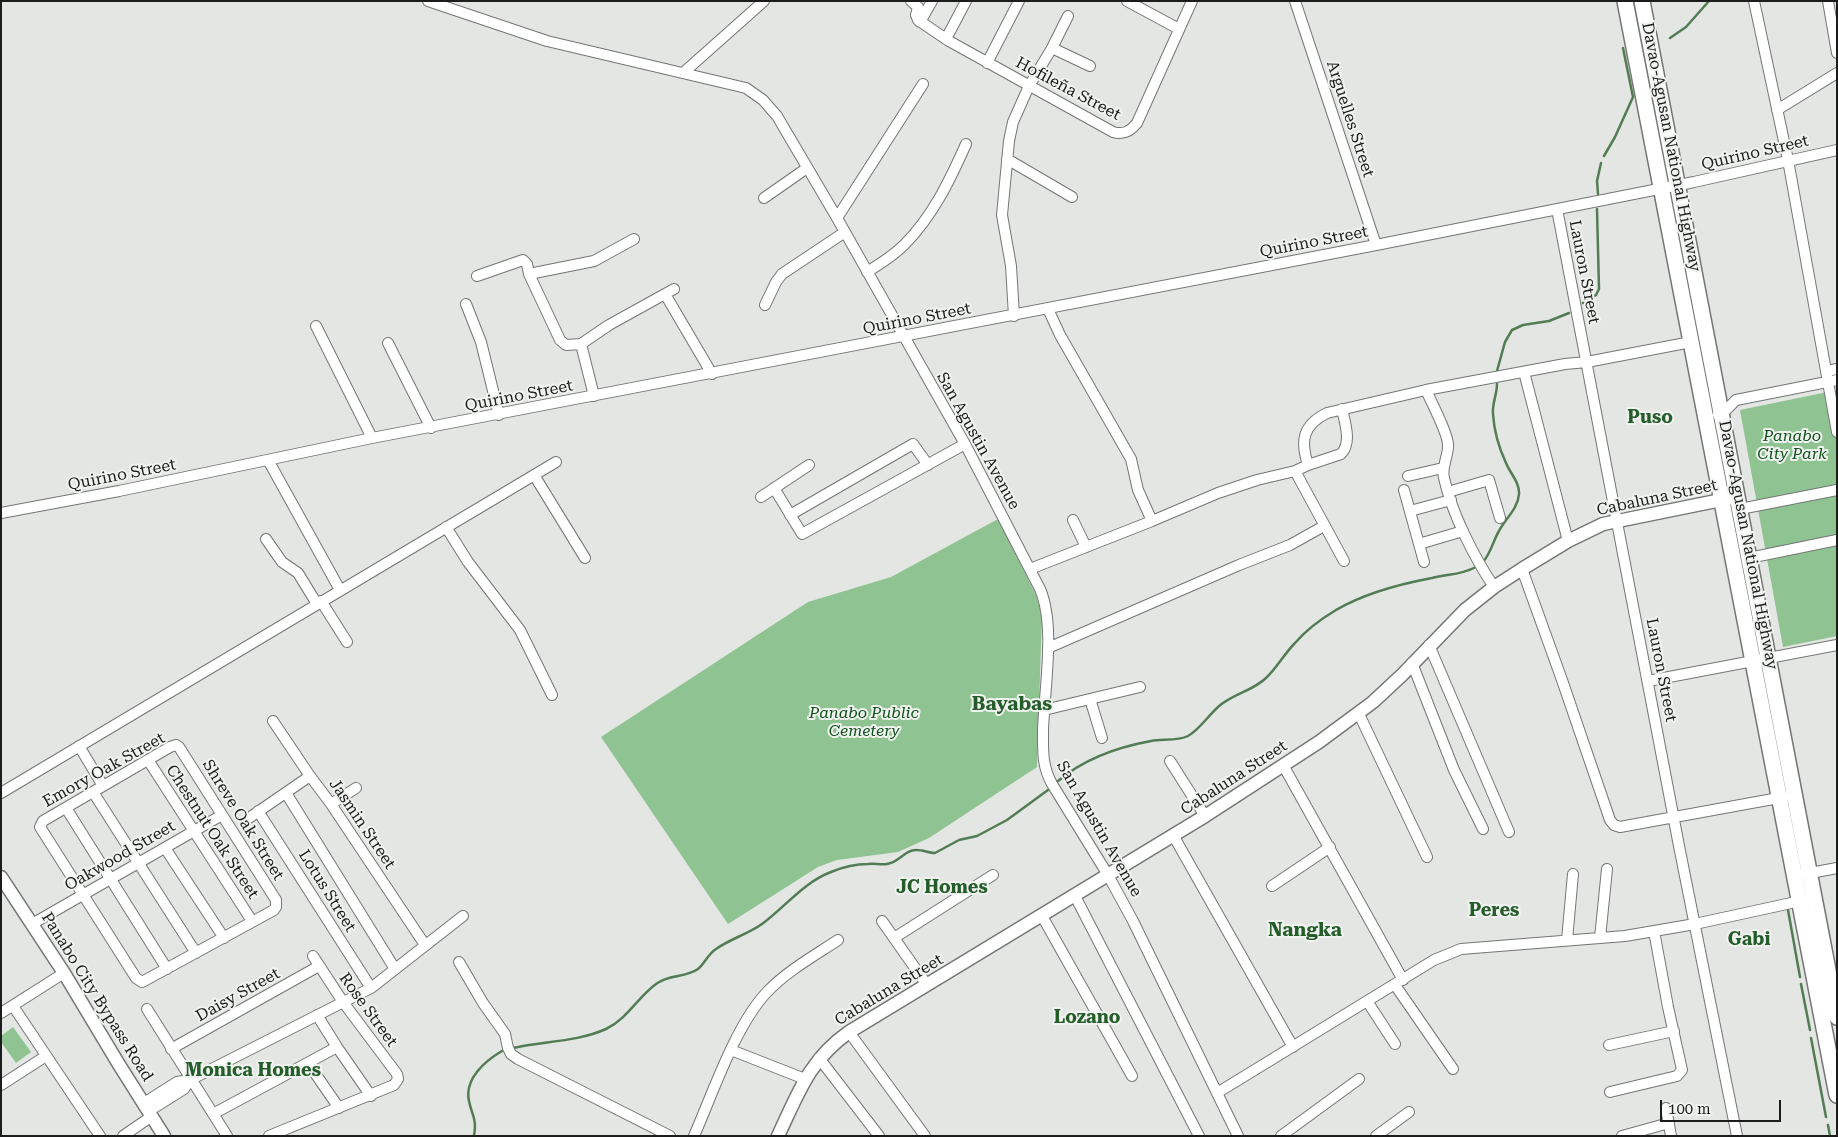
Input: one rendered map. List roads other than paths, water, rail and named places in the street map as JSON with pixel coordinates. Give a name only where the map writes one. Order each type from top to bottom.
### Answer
[{"type":"highway","name":"Davao-Agusan National Highway","points":[[1625,1],[1753,661],[1786,796],[1809,874],[1837,1017]]},
{"type":"highway","name":"Davao-Agusan National Highway","points":[[1642,1],[1768,658],[1786,796],[1794,877],[1831,1033],[1837,1095]]},
{"type":"highway","points":[[1733,561],[1749,558]]},
{"type":"main road","name":"Cabaluna Street","points":[[778,1136],[804,1079],[828,1047],[849,1032],[1205,816],[1358,714],[1465,610],[1494,587],[1584,532],[1617,520],[1722,500],[1739,503]]},
{"type":"main road","name":"Panabo City Bypass Road","points":[[1,877],[64,973],[164,1136]]},
{"type":"street","name":"San Agustin Avenue","points":[[428,1],[547,41],[736,85],[754,93],[777,116],[965,444],[1030,569],[1046,606],[1048,648],[1043,762],[1047,775],[1108,875],[1155,964],[1238,1136]]},
{"type":"street","points":[[683,73],[764,1]]},
{"type":"street","points":[[911,1],[918,7],[916,18],[920,22],[932,1]]},
{"type":"street","points":[[946,40],[966,1]]},
{"type":"street","points":[[988,63],[1019,1]]},
{"type":"street","points":[[1127,1],[1179,29]]},
{"type":"street","name":"Hofileña Street","points":[[920,22],[946,40],[1119,134],[1127,133],[1137,123],[1192,1]]},
{"type":"street","name":"Arguelles Street","points":[[1295,1],[1376,245]]},
{"type":"street","points":[[1754,1],[1788,160],[1826,371],[1832,381],[1837,432]]},
{"type":"street","points":[[1828,1],[1837,53]]},
{"type":"street","points":[[1014,316],[1009,245],[1002,215],[1007,159],[1013,122],[1029,86],[1052,48],[1068,16]]},
{"type":"street","points":[[1052,48],[1090,66]]},
{"type":"street","points":[[1777,110],[1837,73]]},
{"type":"street","points":[[837,218],[923,84]]},
{"type":"street","points":[[867,272],[898,250],[915,233],[946,189],[966,144]]},
{"type":"street","name":"Quirino Street","points":[[1,513],[372,438],[903,338],[1376,245],[1678,185],[1837,150]]},
{"type":"street","points":[[1007,159],[1072,196]]},
{"type":"street","points":[[764,198],[807,168]]},
{"type":"street","name":"Lauron Street","points":[[1557,209],[1737,1136]]},
{"type":"street","points":[[765,305],[782,274],[845,232]]},
{"type":"street","points":[[529,274],[594,261],[634,239]]},
{"type":"street","points":[[477,276],[520,260],[526,262],[529,274],[560,340],[566,345],[581,344],[609,325],[670,291],[712,374]]},
{"type":"street","points":[[466,304],[481,342],[499,415]]},
{"type":"street","points":[[1048,309],[1060,335],[1132,459],[1138,490],[1152,521]]},
{"type":"street","points":[[316,326],[372,438]]},
{"type":"street","points":[[1308,465],[1304,449],[1306,429],[1321,416],[1426,390],[1691,342]]},
{"type":"street","points":[[388,343],[431,428]]},
{"type":"street","points":[[581,344],[594,396]]},
{"type":"street","points":[[1826,371],[1837,369]]},
{"type":"street","points":[[1524,372],[1568,541]]},
{"type":"street","points":[[1706,418],[1722,414],[1736,400],[1832,381]]},
{"type":"street","points":[[1426,390],[1448,442],[1443,468],[1450,496],[1463,531],[1481,567],[1494,587]]},
{"type":"street","points":[[1030,569],[1218,493],[1256,480],[1295,471],[1341,454],[1344,451],[1347,438],[1342,410]]},
{"type":"street","points":[[790,515],[913,444],[928,465]]},
{"type":"street","points":[[774,488],[802,534],[965,444]]},
{"type":"street","points":[[268,460],[340,590]]},
{"type":"street","points":[[1,794],[319,602],[556,462]]},
{"type":"street","points":[[761,497],[809,465]]},
{"type":"street","points":[[1408,476],[1443,468]]},
{"type":"street","points":[[1295,471],[1344,561]]},
{"type":"street","points":[[534,475],[585,558]]},
{"type":"street","points":[[1410,510],[1488,480],[1500,518]]},
{"type":"street","points":[[1404,490],[1424,562]]},
{"type":"street","points":[[1739,503],[1837,490]]},
{"type":"street","points":[[1073,520],[1086,547]]},
{"type":"street","points":[[1048,648],[1239,565],[1290,545],[1324,526]]},
{"type":"street","points":[[446,527],[468,562],[520,630],[552,695]]},
{"type":"street","points":[[1419,544],[1463,531]]},
{"type":"street","points":[[266,539],[282,562],[298,572],[347,642]]},
{"type":"street","points":[[1749,558],[1837,540]]},
{"type":"street","points":[[1522,569],[1612,823],[1620,827],[1786,796]]},
{"type":"street","points":[[1429,645],[1509,832]]},
{"type":"street","points":[[1648,681],[1837,645]]},
{"type":"street","points":[[1412,663],[1454,770],[1483,829]]},
{"type":"street","points":[[1044,710],[1140,687]]},
{"type":"street","points":[[1090,699],[1102,738]]},
{"type":"street","points":[[1358,714],[1427,857]]},
{"type":"street","name":"Jasmin Street","points":[[273,721],[425,945]]},
{"type":"street","points":[[79,746],[104,786]]},
{"type":"street","name":"Emory Oak Street","points":[[82,895],[41,831],[40,827],[43,821],[170,747],[179,747]]},
{"type":"street","name":"Shreve Oak Street","points":[[179,747],[276,900],[274,910],[252,922]]},
{"type":"street","name":"Chestnut Oak Street","points":[[148,760],[252,922]]},
{"type":"street","points":[[1170,761],[1205,816]]},
{"type":"street","points":[[1283,765],[1330,847],[1399,982],[1453,1068]]},
{"type":"street","points":[[249,818],[310,776]]},
{"type":"street","points":[[331,804],[356,788]]},
{"type":"street","points":[[93,792],[196,953]]},
{"type":"street","points":[[286,793],[395,969]]},
{"type":"street","points":[[66,808],[167,969]]},
{"type":"street","name":"Lotus Street","points":[[258,811],[371,988]]},
{"type":"street","name":"Oakwood Street","points":[[32,924],[222,814]]},
{"type":"street","points":[[1173,836],[1293,1048]]},
{"type":"street","points":[[1272,886],[1330,847]]},
{"type":"street","points":[[165,848],[224,938]]},
{"type":"street","points":[[1794,877],[1837,868]]},
{"type":"street","points":[[1600,938],[1607,869]]},
{"type":"street","points":[[1567,940],[1573,874]]},
{"type":"street","points":[[894,938],[993,875]]},
{"type":"street","points":[[82,895],[136,978],[142,982],[252,922]]},
{"type":"street","points":[[1075,896],[1199,1136]]},
{"type":"street","points":[[1217,1093],[1434,960],[1461,949],[1600,938],[1654,931],[1814,898]]},
{"type":"street","points":[[123,1136],[177,1082],[190,1080],[371,988],[462,916]]},
{"type":"street","points":[[1042,916],[1132,1076]]},
{"type":"street","points":[[882,921],[927,985]]},
{"type":"street","points":[[1610,1092],[1677,1076],[1682,1070],[1654,931]]},
{"type":"street","points":[[694,1136],[731,1050],[749,1016],[766,993],[786,975],[838,940]]},
{"type":"street","name":"Rose Street","points":[[312,956],[396,1074],[397,1082],[394,1085],[371,1096]]},
{"type":"street","points":[[459,962],[483,1003],[505,1034],[511,1054],[518,1060],[670,1136]]},
{"type":"street","name":"Daisy Street","points":[[171,1049],[319,966]]},
{"type":"street","points":[[1,1013],[64,973]]},
{"type":"street","points":[[1368,1001],[1395,1044]]},
{"type":"street","points":[[13,1006],[100,1136]]},
{"type":"street","points":[[147,1009],[227,1136]]},
{"type":"street","points":[[269,1136],[371,1096],[318,1015]]},
{"type":"street","points":[[1608,1044],[1674,1031]]},
{"type":"street","points":[[849,1032],[925,1136]]},
{"type":"street","points":[[213,1114],[337,1046]]},
{"type":"street","points":[[731,1050],[804,1079]]},
{"type":"street","points":[[1,1086],[46,1056]]},
{"type":"street","points":[[819,1058],[879,1136]]},
{"type":"street","points":[[308,1063],[339,1108]]},
{"type":"street","points":[[1281,1136],[1359,1079]]},
{"type":"street","points":[[1666,1108],[1671,1136]]},
{"type":"street","points":[[1376,1136],[1409,1112]]},
{"type":"street","points":[[1622,1136],[1669,1122]]},
{"type":"waterway","points":[[1670,38],[1686,27],[1709,1]]},
{"type":"waterway","points":[[1604,156],[1633,97],[1623,48]]},
{"type":"waterway","points":[[1598,194],[1597,181],[1601,163]]},
{"type":"waterway","points":[[1583,303],[1596,295],[1599,289],[1597,209]]},
{"type":"waterway","points":[[1497,371],[1505,342],[1512,330],[1523,325],[1549,321],[1569,313]]},
{"type":"waterway","points":[[1483,562],[1497,535],[1514,509],[1519,494],[1518,486],[1503,457],[1496,433],[1493,410],[1497,384]]},
{"type":"waterway","points":[[1058,781],[1079,766],[1114,750],[1151,741],[1188,736],[1224,703],[1261,682],[1304,634],[1325,617],[1347,604],[1395,586],[1460,573],[1476,567]]},
{"type":"waterway","points":[[513,1048],[572,1039],[606,1029],[620,1020],[656,984],[698,969],[713,951],[762,924],[803,888],[821,876],[854,865],[891,863],[913,850],[935,853],[959,840],[977,836],[1007,820],[1048,790]]},
{"type":"waterway","points":[[1788,910],[1800,977]]},
{"type":"waterway","points":[[1801,984],[1810,1030]]},
{"type":"waterway","points":[[1811,1038],[1826,1117]]},
{"type":"waterway","points":[[474,1136],[475,1121],[468,1093],[470,1085],[483,1065],[502,1051]]},
{"type":"waterway","points":[[1828,1125],[1830,1136]]},
{"type":"district","name":"Puso","points":[[1650,418]]},
{"type":"district","name":"Bayabas","points":[[1012,704]]},
{"type":"district","name":"JC Homes","points":[[942,888]]},
{"type":"district","name":"Peres","points":[[1494,911]]},
{"type":"district","name":"Nangka","points":[[1305,930]]},
{"type":"district","name":"Gabi","points":[[1749,940]]},
{"type":"district","name":"Lozano","points":[[1087,1018]]},
{"type":"district","name":"Monica Homes","points":[[253,1071]]},
{"type":"park label","name":"Panabo City Park","points":[[1792,445]]},
{"type":"park label","name":"Panabo Public Cemetery","points":[[864,722]]}]
